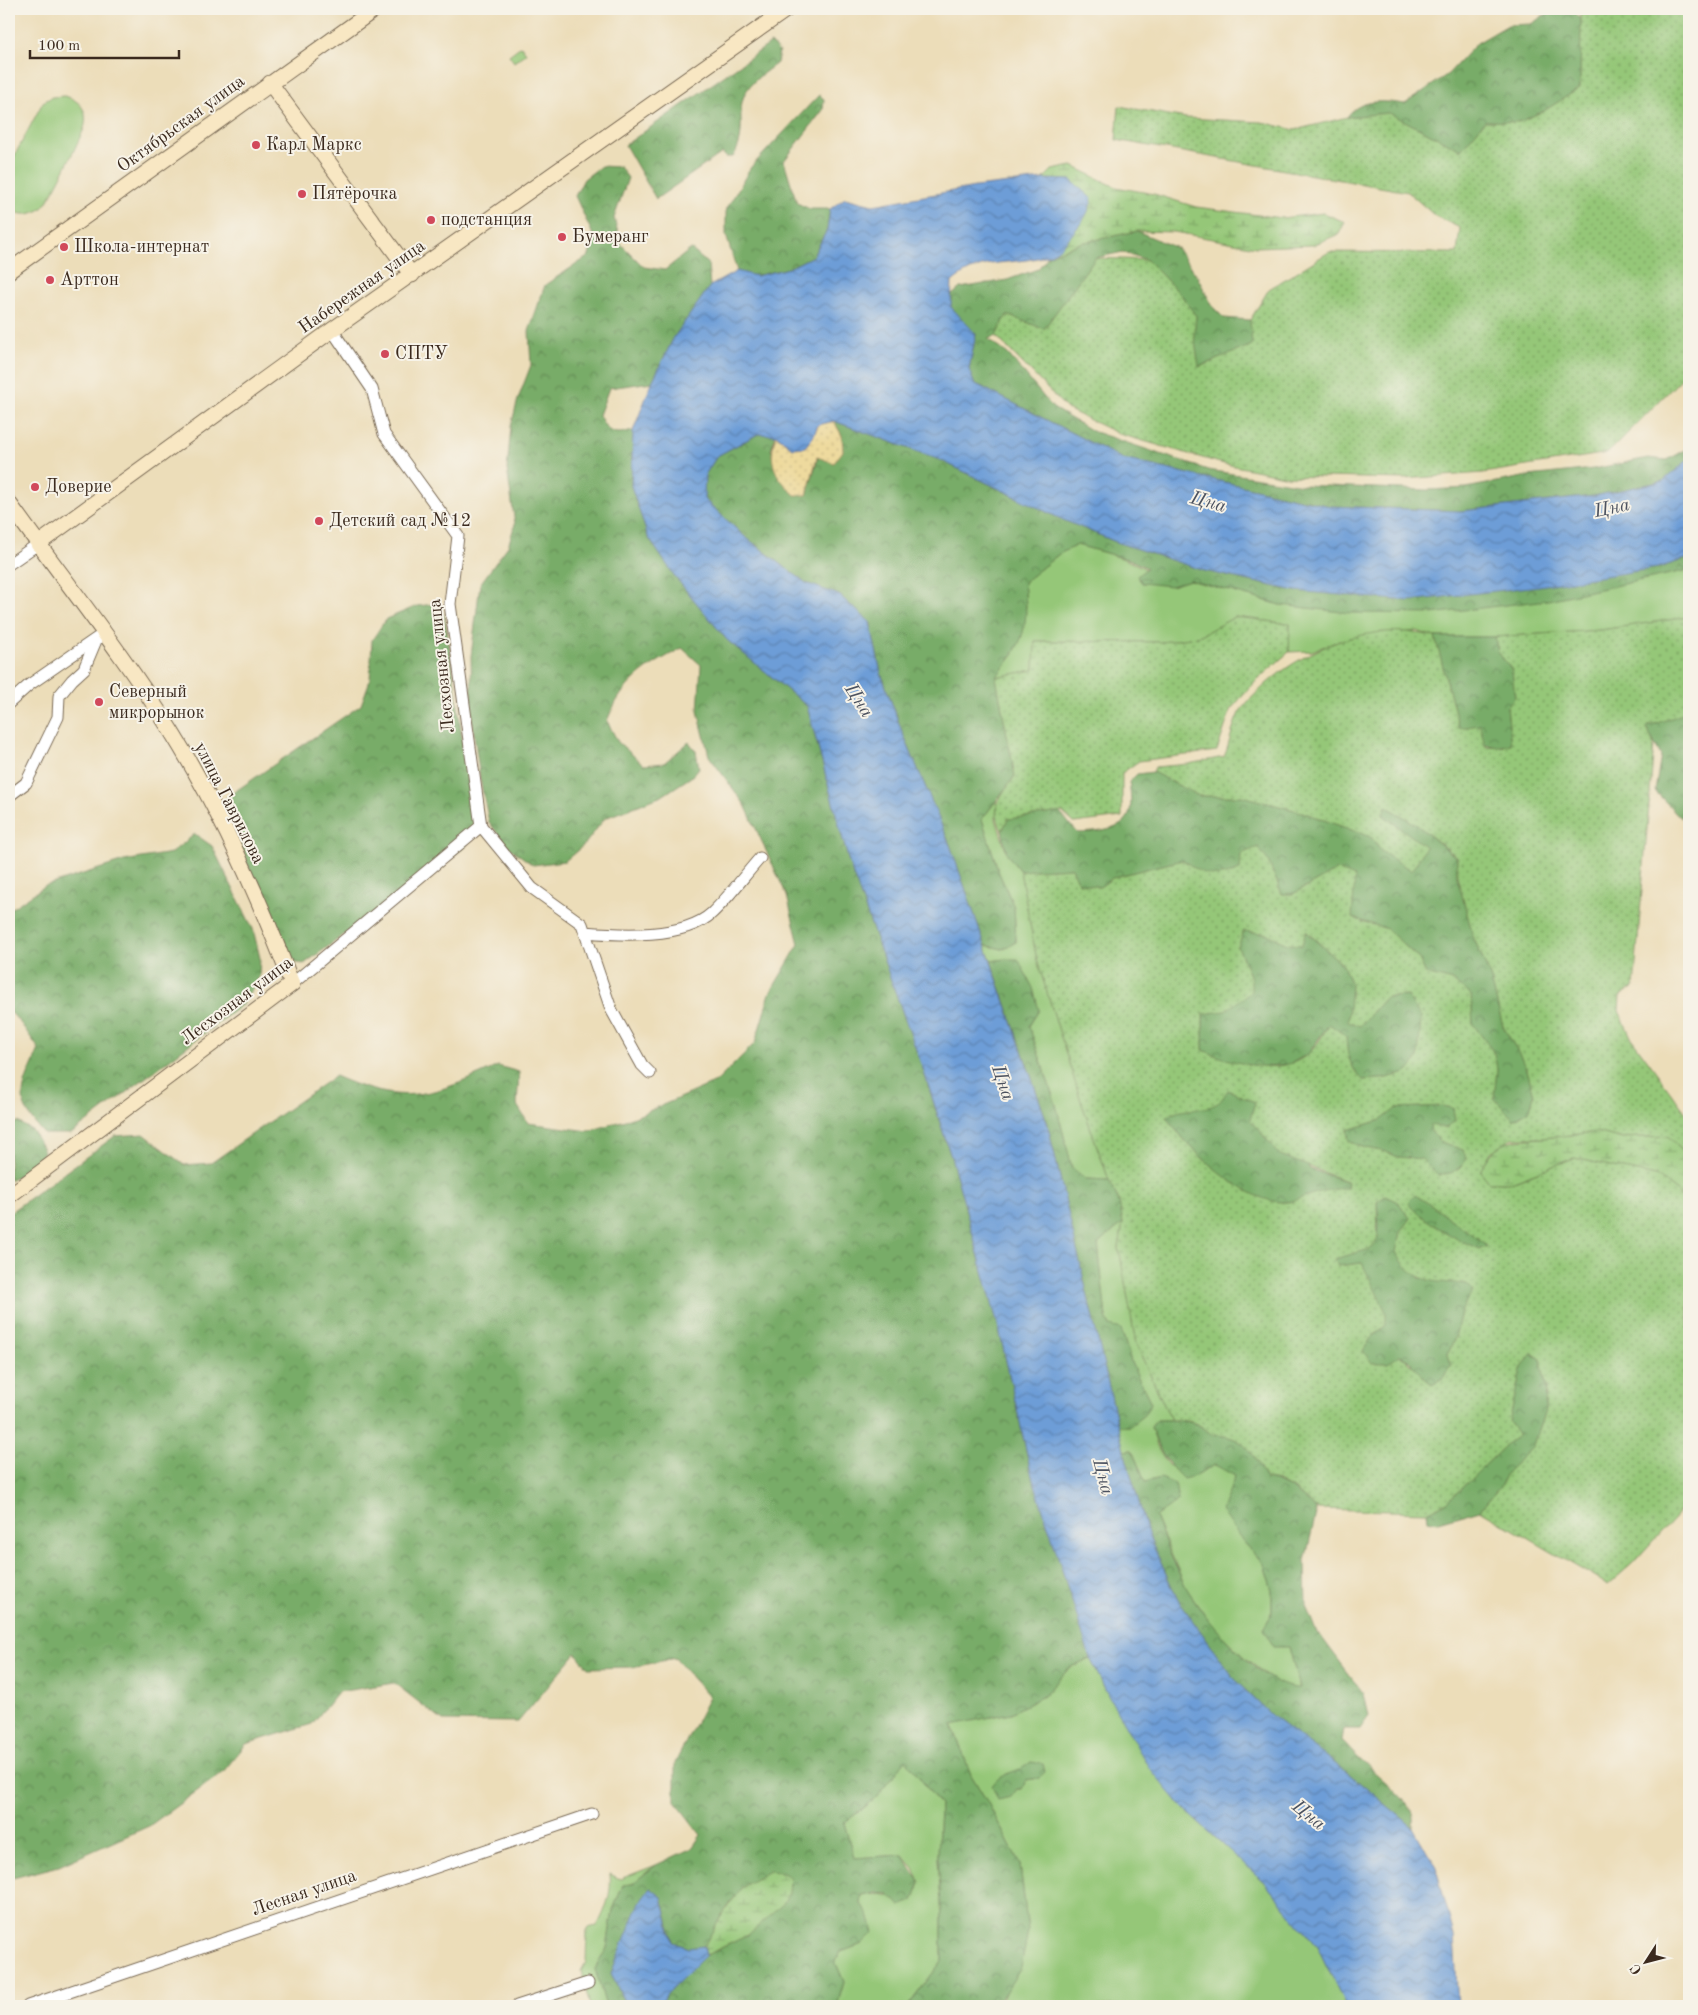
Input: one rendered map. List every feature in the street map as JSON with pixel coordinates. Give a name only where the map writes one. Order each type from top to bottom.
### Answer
[{"type":"street","name":"Октябрьская улица","points":[[9,271],[375,9]]},
{"type":"street","name":"Набережная улица","points":[[9,564],[332,330],[786,9]]},
{"type":"street","points":[[270,83],[412,275]]},
{"type":"street","name":"Лесхозная улица","points":[[9,1196],[292,984],[481,826],[450,604],[458,536],[384,434],[372,389],[332,330]]},
{"type":"street","name":"улица Гаврилова","points":[[9,503],[100,636],[167,726],[202,786],[270,926],[292,984]]},
{"type":"street","points":[[9,703],[29,685],[100,636]]},
{"type":"street","points":[[9,796],[26,784],[58,717],[59,696],[84,669],[100,636]]},
{"type":"street","points":[[481,826],[532,888],[582,924],[611,1009],[642,1065],[650,1073]]},
{"type":"street","points":[[585,932],[624,935],[655,933],[689,926],[710,915],[760,858]]},
{"type":"street","name":"Лесная улица","points":[[28,2006],[592,1814]]},
{"type":"street","points":[[517,2006],[588,1984]]},
{"type":"green space","points":[[1554,9],[1572,9],[1581,20],[1580,88],[1544,111],[1519,122],[1485,121],[1461,150],[1389,113],[1347,117],[1352,111],[1373,102],[1405,104],[1448,74],[1477,43],[1508,25],[1531,24]]},
{"type":"green space","points":[[1579,9],[1689,9],[1689,371],[1608,453],[1483,473],[1404,479],[1284,476],[1220,463],[1119,434],[1067,409],[996,336],[1007,315],[1044,329],[1095,258],[1147,260],[1181,295],[1196,316],[1194,335],[1199,367],[1252,345],[1250,320],[1269,289],[1329,252],[1457,253],[1460,228],[1435,216],[1408,192],[1116,140],[1119,106],[1186,118],[1262,122],[1295,130],[1347,117],[1389,113],[1461,150],[1485,121],[1519,122],[1544,111],[1580,88],[1581,20]]},
{"type":"green space","points":[[771,43],[779,52],[777,63],[754,81],[744,96],[741,110],[740,140],[733,157],[726,157],[722,153],[656,199],[625,145]]},
{"type":"green space","points":[[521,46],[526,53],[514,62],[509,55]]},
{"type":"green space","points":[[819,95],[824,99],[823,110],[784,161],[797,203],[810,209],[830,209],[827,230],[813,256],[789,268],[755,276],[737,271],[726,235],[726,210],[751,167]]},
{"type":"green space","points":[[64,96],[76,101],[83,109],[86,119],[83,131],[57,184],[42,208],[30,214],[21,214],[13,211],[9,209],[9,166],[43,102],[52,97]]},
{"type":"green space","points":[[601,166],[620,167],[628,178],[614,218],[621,244],[644,267],[665,270],[691,249],[708,264],[710,286],[674,337],[652,382],[609,388],[599,415],[605,426],[612,432],[633,431],[631,486],[648,537],[676,578],[727,640],[807,706],[850,866],[923,1069],[952,1160],[998,1325],[1031,1472],[1090,1658],[1069,1668],[1045,1695],[1011,1713],[952,1725],[971,1775],[988,1803],[1020,1865],[1028,1931],[1021,1968],[996,2006],[908,2006],[942,1961],[942,1919],[938,1857],[940,1805],[906,1760],[875,1799],[844,1823],[854,1858],[903,1855],[920,1882],[913,1901],[900,1906],[889,1894],[876,1893],[862,1896],[861,1904],[870,1917],[874,1932],[862,1944],[841,1952],[835,1961],[844,1982],[837,2006],[661,2006],[664,1997],[706,1955],[748,1935],[742,1887],[722,1915],[704,1946],[688,1948],[673,1942],[662,1897],[650,1888],[611,1973],[626,2006],[606,2006],[595,1969],[607,1948],[613,1910],[623,1885],[632,1884],[656,1865],[692,1848],[701,1835],[675,1801],[675,1763],[709,1697],[675,1658],[634,1667],[588,1668],[576,1653],[518,1722],[443,1721],[394,1683],[338,1692],[312,1724],[246,1744],[222,1773],[149,1826],[59,1866],[9,1879],[9,1213],[115,1136],[144,1134],[184,1165],[211,1163],[335,1076],[380,1092],[418,1094],[455,1085],[498,1066],[519,1072],[517,1105],[528,1123],[589,1131],[635,1117],[716,1082],[755,1043],[770,993],[799,944],[787,896],[745,805],[709,756],[698,711],[701,665],[682,648],[646,669],[637,677],[620,696],[607,721],[618,742],[644,765],[664,763],[689,742],[696,751],[699,768],[691,777],[662,796],[605,818],[585,844],[565,861],[533,865],[507,846],[489,822],[480,779],[472,719],[471,656],[480,584],[508,546],[515,524],[507,469],[511,426],[518,399],[531,365],[529,331],[545,285],[589,256],[594,237],[575,196],[584,179]]},
{"type":"green space","points":[[1072,166],[1116,187],[1154,194],[1196,207],[1282,218],[1323,213],[1345,222],[1339,234],[1313,245],[1256,247],[1174,232],[1137,231],[1080,243],[1049,255],[1066,242],[1071,180],[1043,179],[1052,170]]},
{"type":"green space","points":[[1137,231],[1177,248],[1197,276],[1213,307],[1224,318],[1250,320],[1253,345],[1198,367],[1194,335],[1196,316],[1181,295],[1147,260],[1123,252],[1095,258],[1044,329],[1007,315],[996,336],[988,339],[1008,354],[1053,408],[1092,431],[1208,470],[1303,485],[1428,490],[1466,488],[1528,476],[1593,469],[1648,458],[1667,460],[1689,448],[1689,459],[1663,481],[1594,496],[1461,511],[1330,506],[1123,459],[974,383],[969,369],[976,335],[951,307],[951,296],[960,288],[1007,280],[1038,269],[1049,255],[1080,243]]},
{"type":"green space","points":[[834,421],[940,460],[1061,519],[1116,542],[1205,571],[1295,591],[1658,568],[1689,558],[1689,570],[1548,600],[1431,614],[1350,613],[1281,605],[1190,580],[1171,586],[1142,583],[1137,576],[1147,568],[1131,560],[1077,545],[1059,554],[1024,582],[1026,611],[1023,633],[1013,653],[996,677],[1015,776],[982,819],[999,873],[1014,907],[1016,942],[1002,949],[985,945],[950,845],[901,729],[881,673],[870,622],[839,595],[806,583],[744,536],[704,499],[705,475],[717,456],[758,434],[776,435],[771,450],[807,495],[818,457],[842,436]]},
{"type":"green space","points":[[1077,545],[1126,560],[1148,570],[1171,586],[1190,580],[1281,605],[1548,599],[1689,570],[1689,617],[1601,630],[1495,637],[1435,637],[1417,631],[1338,641],[1312,651],[1289,652],[1290,624],[1235,617],[1197,637],[1162,642],[1035,641],[1034,670],[996,677],[1014,654],[1026,606],[1024,582],[1059,554]]},
{"type":"green space","points":[[436,604],[444,615],[450,648],[474,825],[466,846],[304,964],[291,962],[281,934],[219,806],[227,797],[361,705],[370,680],[372,640],[386,619],[417,606]]},
{"type":"green space","points":[[1235,617],[1290,624],[1289,652],[1258,679],[1231,709],[1217,751],[1139,761],[1122,773],[1122,817],[1074,823],[1062,812],[1008,819],[1002,831],[998,822],[998,802],[1015,776],[996,677],[1034,670],[1035,641],[1162,642],[1197,637]]},
{"type":"green space","points":[[1689,617],[1688,712],[1646,727],[1654,744],[1634,987],[1620,996],[1619,1011],[1632,1039],[1689,1117],[1689,1158],[1668,1136],[1619,1138],[1597,1132],[1543,1138],[1512,1138],[1491,1152],[1480,1171],[1489,1182],[1512,1182],[1574,1158],[1655,1176],[1674,1188],[1689,1208],[1689,1501],[1633,1563],[1608,1585],[1480,1510],[1500,1487],[1507,1472],[1532,1448],[1545,1411],[1546,1387],[1541,1359],[1532,1353],[1521,1369],[1509,1422],[1519,1435],[1509,1442],[1447,1502],[1427,1512],[1317,1509],[1295,1490],[1278,1481],[1266,1479],[1251,1453],[1240,1442],[1232,1438],[1212,1435],[1203,1427],[1193,1423],[1183,1420],[1171,1420],[1136,1344],[1119,1248],[1123,1223],[1119,1201],[1109,1180],[1081,1101],[1037,960],[1020,871],[1072,868],[1079,883],[1100,887],[1114,877],[1183,860],[1204,873],[1223,875],[1240,870],[1241,854],[1258,847],[1268,861],[1282,894],[1293,894],[1337,870],[1355,877],[1352,918],[1387,929],[1419,959],[1426,974],[1452,981],[1471,995],[1473,1024],[1494,1053],[1497,1069],[1494,1098],[1514,1120],[1530,1110],[1534,1095],[1526,1066],[1503,1026],[1490,976],[1473,936],[1457,876],[1457,857],[1417,825],[1386,806],[1383,815],[1426,847],[1412,871],[1381,851],[1371,837],[1302,812],[1242,796],[1199,796],[1153,772],[1155,767],[1188,764],[1224,757],[1239,713],[1265,685],[1283,671],[1302,658],[1323,648],[1367,634],[1390,632],[1413,633],[1435,637],[1459,728],[1480,725],[1485,746],[1501,747],[1511,744],[1507,706],[1515,697],[1512,670],[1498,652],[1495,637],[1601,630]],"holes":[[[1244,931],[1268,934],[1287,944],[1302,945],[1306,931],[1343,965],[1351,985],[1348,1022],[1360,1026],[1386,997],[1407,996],[1421,1017],[1418,1058],[1407,1073],[1382,1079],[1363,1080],[1350,1060],[1346,1036],[1329,1024],[1318,1043],[1309,1053],[1298,1061],[1285,1065],[1257,1066],[1228,1059],[1203,1050],[1203,1014],[1225,1011],[1251,992],[1251,978],[1238,947]],[[1228,1090],[1255,1102],[1250,1120],[1280,1155],[1348,1182],[1347,1188],[1334,1189],[1288,1202],[1272,1201],[1255,1195],[1237,1185],[1203,1159],[1166,1117],[1179,1112],[1205,1108],[1219,1102]],[[1442,1106],[1453,1108],[1455,1121],[1445,1128],[1430,1125],[1431,1132],[1441,1142],[1463,1150],[1467,1159],[1454,1171],[1438,1175],[1422,1159],[1398,1157],[1386,1152],[1362,1147],[1349,1141],[1347,1130],[1381,1120],[1397,1108]],[[1415,1195],[1487,1245],[1479,1249],[1440,1229],[1408,1202]],[[1385,1196],[1398,1202],[1410,1218],[1400,1232],[1396,1252],[1403,1263],[1418,1276],[1434,1281],[1467,1284],[1473,1290],[1461,1312],[1455,1338],[1448,1354],[1451,1365],[1443,1378],[1432,1384],[1413,1365],[1399,1356],[1388,1363],[1372,1363],[1363,1351],[1371,1338],[1386,1325],[1386,1312],[1362,1263],[1338,1266],[1335,1259],[1370,1249],[1378,1239],[1377,1202]]]},
{"type":"green space","points":[[1435,637],[1495,637],[1498,652],[1512,670],[1515,698],[1507,706],[1511,744],[1503,746],[1489,745],[1477,740],[1459,728]]},
{"type":"green space","points":[[1689,708],[1689,826],[1655,791],[1661,756],[1646,727],[1687,712]]},
{"type":"green space","points":[[1153,772],[1199,796],[1242,796],[1302,812],[1371,837],[1381,851],[1425,847],[1383,815],[1386,806],[1417,825],[1457,858],[1457,876],[1473,936],[1490,976],[1503,1026],[1526,1066],[1534,1095],[1530,1110],[1513,1120],[1494,1098],[1497,1069],[1494,1053],[1473,1024],[1471,995],[1452,981],[1426,974],[1419,959],[1387,929],[1352,918],[1337,870],[1293,894],[1282,894],[1268,861],[1226,875],[1205,876],[1183,860],[1114,877],[1100,887],[1079,883],[1072,868],[1020,871],[1007,854],[1002,831],[1008,819],[1059,812],[1078,833],[1108,830],[1116,827],[1127,818],[1131,804],[1129,782],[1137,774]]},
{"type":"green space","points":[[997,800],[996,819],[1007,854],[1020,871],[1037,960],[1081,1101],[1109,1180],[1086,1179],[1072,1168],[1056,1105],[1029,1026],[1039,1010],[1005,959],[991,961],[985,945],[1002,949],[1016,942],[1014,907],[999,873],[982,819]]},
{"type":"green space","points":[[195,834],[212,846],[253,929],[260,958],[259,977],[243,1004],[71,1134],[44,1134],[27,1111],[23,1093],[28,1074],[39,1049],[9,1010],[9,910],[45,886],[124,861],[171,853]]},
{"type":"green space","points":[[1244,931],[1268,934],[1287,944],[1302,945],[1305,931],[1343,965],[1351,985],[1349,1022],[1369,1016],[1386,997],[1407,996],[1421,1017],[1419,1058],[1407,1073],[1382,1079],[1363,1080],[1350,1060],[1346,1036],[1329,1024],[1308,1054],[1290,1064],[1256,1067],[1226,1061],[1203,1050],[1203,1013],[1225,1011],[1251,978],[1238,947]]},
{"type":"green space","points":[[1018,959],[1033,988],[1039,1010],[1029,1026],[1056,1105],[1072,1168],[1086,1179],[1109,1180],[1119,1201],[1123,1223],[1098,1244],[1106,1318],[1110,1326],[1121,1329],[1132,1365],[1151,1403],[1144,1415],[1130,1426],[1118,1426],[1047,1122],[991,961]]},
{"type":"green space","points":[[1228,1090],[1255,1102],[1310,1169],[1348,1182],[1347,1189],[1323,1192],[1287,1202],[1271,1201],[1254,1195],[1219,1173],[1188,1144],[1166,1117],[1177,1110],[1192,1110]]},
{"type":"green space","points":[[1442,1106],[1453,1108],[1455,1121],[1445,1128],[1441,1142],[1463,1150],[1467,1160],[1461,1167],[1451,1173],[1438,1175],[1421,1159],[1398,1157],[1386,1152],[1362,1147],[1349,1141],[1347,1130],[1381,1120],[1396,1108]]},
{"type":"green space","points":[[18,1122],[33,1131],[44,1151],[34,1165],[9,1180],[9,1125]]},
{"type":"green space","points":[[1597,1132],[1619,1138],[1668,1136],[1689,1158],[1689,1208],[1674,1188],[1655,1176],[1574,1158],[1511,1182],[1489,1182],[1480,1171],[1493,1152],[1505,1142]]},
{"type":"green space","points":[[1415,1195],[1487,1245],[1479,1249],[1430,1223],[1408,1202]]},
{"type":"green space","points":[[1385,1196],[1398,1202],[1410,1218],[1400,1232],[1419,1278],[1468,1284],[1473,1290],[1461,1312],[1455,1338],[1448,1354],[1451,1365],[1443,1378],[1432,1384],[1419,1375],[1411,1361],[1400,1356],[1388,1363],[1372,1364],[1363,1351],[1371,1338],[1386,1325],[1362,1263],[1337,1266],[1335,1258],[1361,1251],[1374,1244],[1378,1237],[1379,1229],[1377,1202]]},
{"type":"green space","points":[[1123,1223],[1119,1248],[1136,1344],[1171,1420],[1157,1420],[1151,1427],[1157,1446],[1168,1465],[1194,1476],[1215,1464],[1235,1476],[1242,1540],[1264,1564],[1272,1590],[1272,1614],[1263,1629],[1289,1647],[1300,1689],[1289,1688],[1275,1682],[1245,1658],[1217,1631],[1186,1588],[1155,1517],[1161,1478],[1145,1482],[1132,1450],[1124,1451],[1118,1426],[1130,1426],[1151,1403],[1132,1365],[1123,1335],[1110,1326],[1106,1318],[1098,1244]]},
{"type":"green space","points":[[1531,1353],[1541,1359],[1546,1387],[1545,1411],[1532,1448],[1507,1472],[1500,1487],[1480,1510],[1438,1522],[1428,1520],[1427,1512],[1447,1502],[1509,1442],[1519,1435],[1509,1422],[1521,1369]]},
{"type":"green space","points":[[1157,1420],[1193,1423],[1212,1435],[1232,1438],[1240,1442],[1251,1453],[1266,1479],[1281,1483],[1300,1494],[1317,1509],[1305,1561],[1306,1606],[1314,1627],[1364,1694],[1369,1716],[1360,1729],[1344,1729],[1342,1740],[1405,1802],[1413,1815],[1413,1827],[1349,1774],[1273,1717],[1237,1682],[1178,1600],[1149,1537],[1124,1451],[1132,1450],[1145,1482],[1161,1478],[1175,1484],[1178,1500],[1155,1517],[1186,1587],[1206,1616],[1252,1665],[1285,1686],[1300,1688],[1289,1647],[1274,1647],[1263,1629],[1272,1614],[1272,1590],[1264,1564],[1242,1540],[1222,1511],[1235,1476],[1215,1465],[1194,1476],[1183,1479],[1167,1461],[1157,1442],[1151,1427]]},
{"type":"green space","points":[[1090,1658],[1109,1697],[1182,1807],[1265,1883],[1317,1946],[1346,2006],[996,2006],[1003,1998],[1028,1931],[1020,1865],[988,1803],[971,1775],[952,1724],[1011,1713],[1045,1695],[1069,1668]],"holes":[[[1031,1762],[1044,1772],[1039,1778],[1026,1780],[1022,1789],[1017,1789],[1024,1768]]]},
{"type":"green space","points":[[906,1759],[940,1805],[938,1857],[942,1919],[942,1961],[908,2006],[837,2006],[844,1982],[835,1961],[841,1952],[862,1944],[870,1917],[861,1904],[862,1896],[894,1896],[913,1901],[920,1882],[914,1868],[903,1855],[854,1858],[844,1823],[875,1799]]},
{"type":"green space","points":[[1031,1762],[1043,1764],[1045,1772],[1039,1778],[1026,1780],[1022,1789],[1017,1789],[1011,1797],[998,1800],[992,1786],[996,1781],[1000,1777],[1021,1769]]},
{"type":"green space","points":[[656,1865],[632,1884],[623,1885],[613,1910],[607,1948],[595,1969],[606,2006],[590,2006],[581,1971],[586,1962],[587,1928],[597,1926],[603,1914],[608,1901],[610,1874],[620,1879]]},
{"type":"green space","points":[[769,1871],[781,1872],[790,1877],[789,1892],[784,1903],[748,1935],[706,1955],[704,1946],[722,1915],[742,1887]]},
{"type":"sand","points":[[834,421],[842,436],[843,451],[834,463],[817,457],[807,495],[795,495],[782,482],[775,468],[772,454],[776,435],[792,448],[813,437],[818,425]]},
{"type":"water","name":"Цна","points":[[1043,179],[1071,180],[1092,199],[1087,213],[1080,224],[1069,239],[1052,253],[1035,258],[987,265],[964,274],[952,282],[951,307],[976,334],[969,369],[974,383],[1123,459],[1330,506],[1461,511],[1594,496],[1663,481],[1689,459],[1689,558],[1658,568],[1539,586],[1409,601],[1295,591],[1205,571],[1116,542],[1061,519],[940,460],[834,421],[818,425],[813,437],[805,447],[792,448],[776,435],[758,434],[717,456],[705,475],[704,499],[744,536],[806,583],[839,595],[870,622],[881,673],[901,729],[950,845],[1047,1122],[1124,1451],[1149,1537],[1178,1600],[1237,1682],[1273,1717],[1349,1774],[1413,1827],[1436,1868],[1454,1935],[1458,2006],[1346,2006],[1317,1946],[1265,1883],[1182,1807],[1148,1766],[1109,1697],[1090,1658],[1031,1472],[998,1325],[952,1160],[923,1069],[850,866],[807,706],[727,640],[676,578],[648,537],[631,486],[633,431],[652,382],[674,337],[710,286],[737,271],[756,276],[789,268],[813,256],[827,230],[830,209],[845,198],[873,205],[975,187]]},
{"type":"water","points":[[650,1888],[662,1897],[673,1942],[688,1948],[704,1946],[706,1955],[664,1997],[661,2006],[626,2006],[611,1973],[640,1902]]},
{"type":"place","name":"Карл Маркс","points":[[256,145]]},
{"type":"place","name":"Пятёрочка","points":[[302,194]]},
{"type":"place","name":"подстанция","points":[[431,220]]},
{"type":"place","name":"Бумеранг","points":[[562,237]]},
{"type":"place","name":"Школа-интернат","points":[[64,247]]},
{"type":"place","name":"Арттон","points":[[50,280]]},
{"type":"place","name":"СПТУ","points":[[385,354]]},
{"type":"place","name":"Доверие","points":[[35,487]]},
{"type":"place","name":"Детский сад №12","points":[[319,521]]},
{"type":"place","name":"Северный микрорынок","points":[[99,702]]}]
